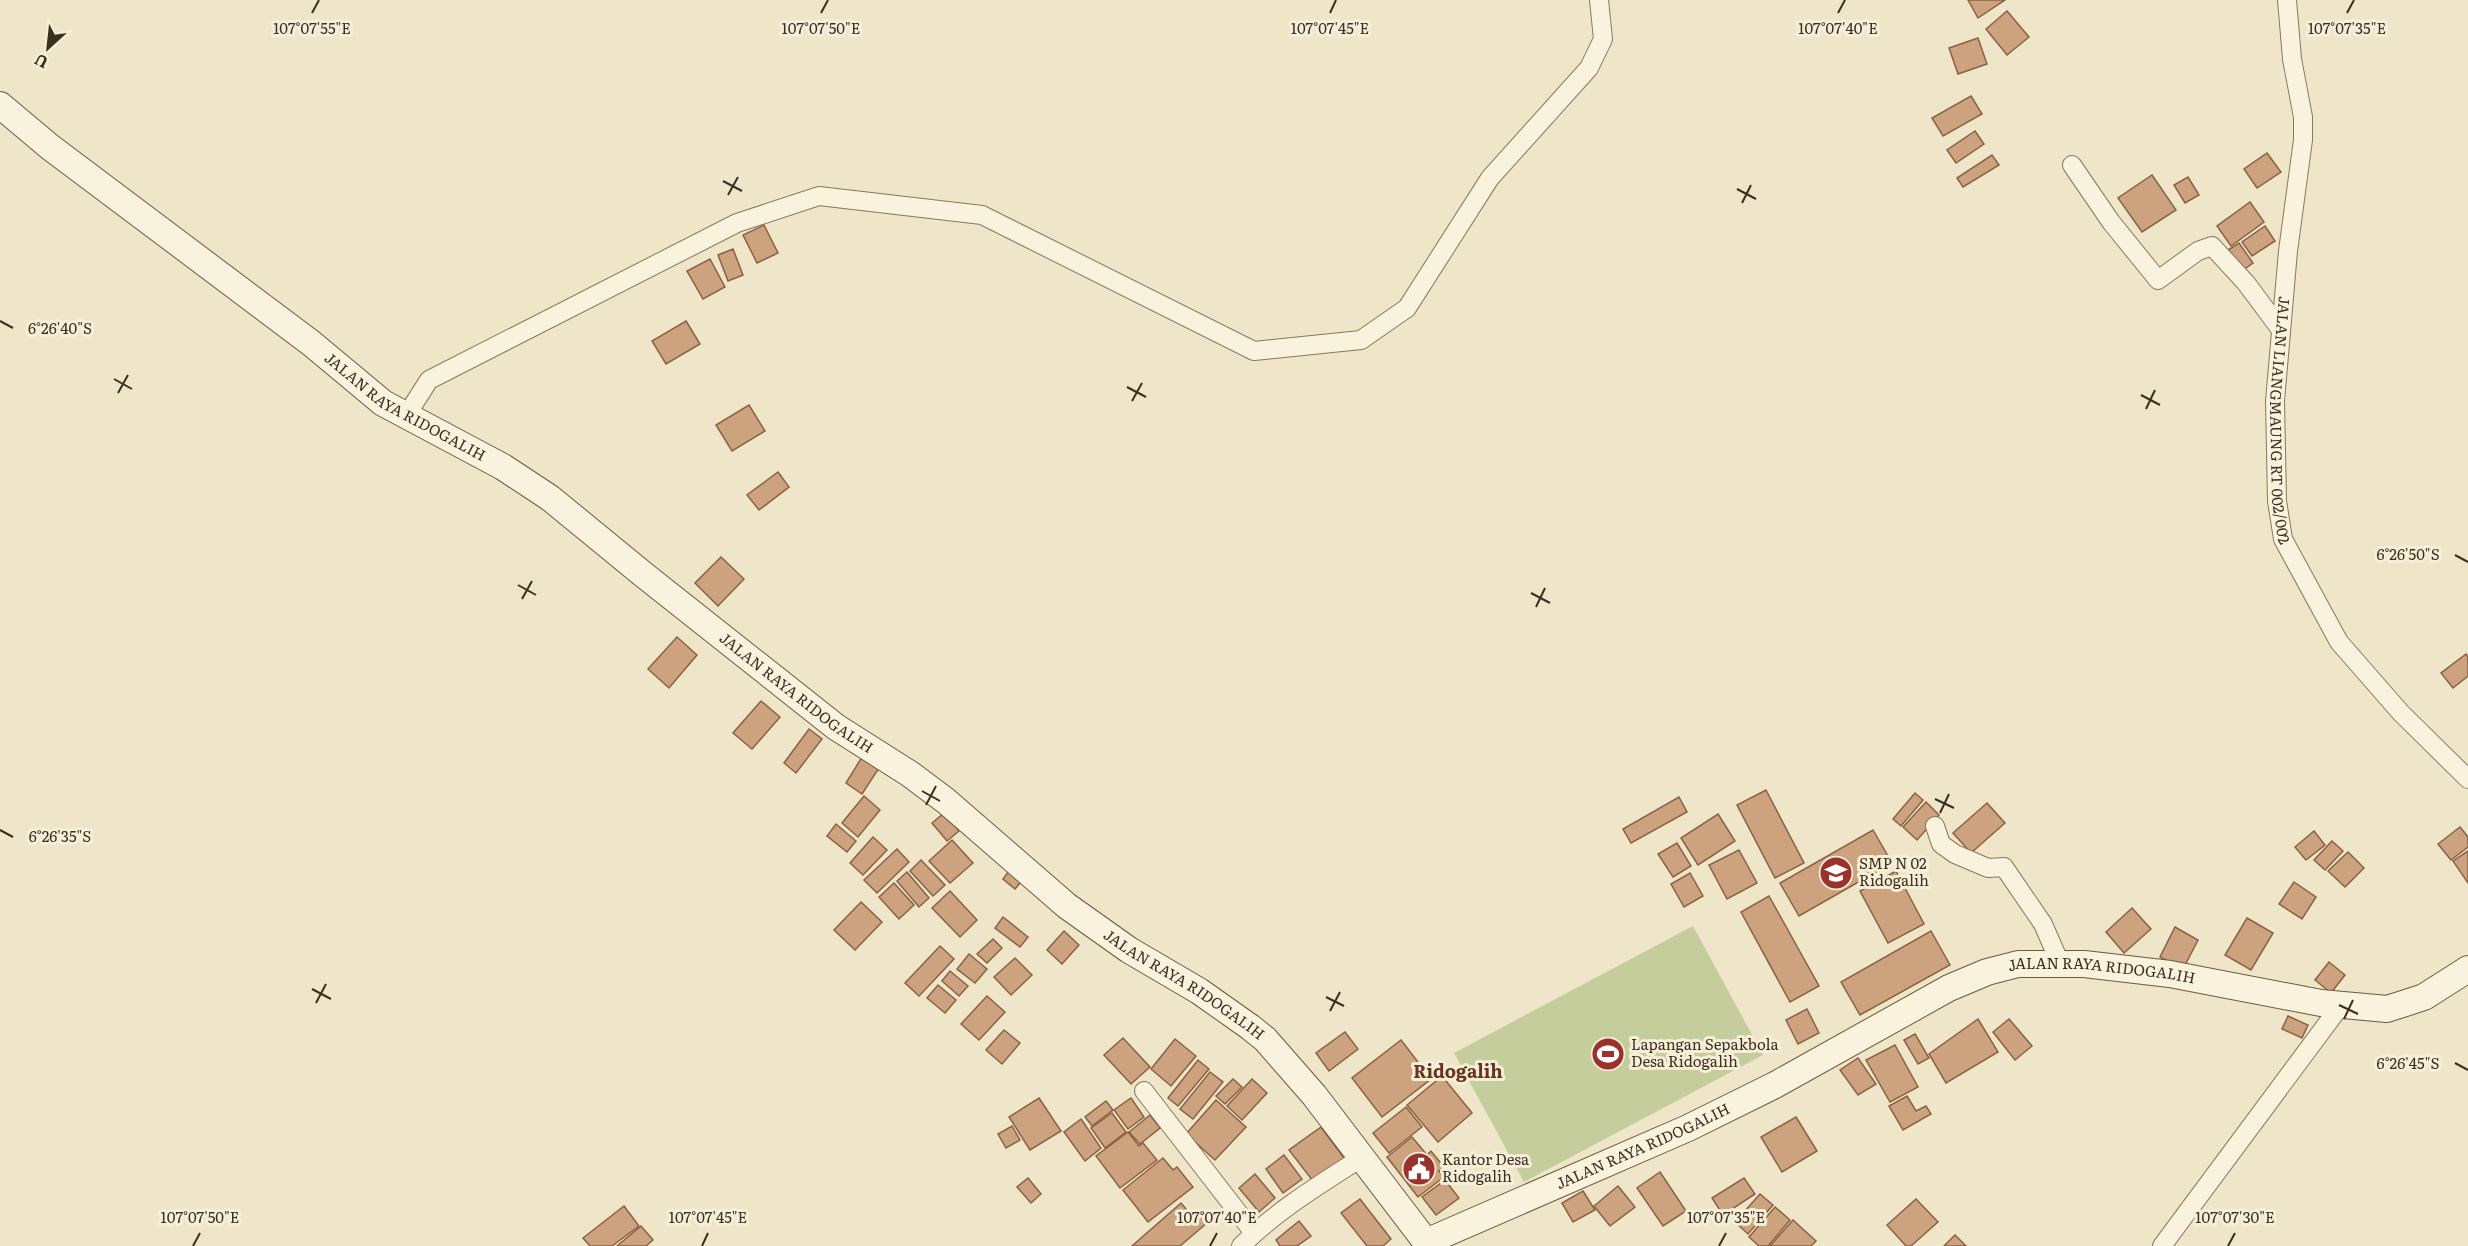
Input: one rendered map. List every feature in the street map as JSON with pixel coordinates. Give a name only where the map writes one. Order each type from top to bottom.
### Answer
[{"type":"street","points":[[406,416],[429,380],[737,223],[819,196],[982,215],[1254,351],[1361,340],[1407,308],[1490,178],[1589,68],[1603,39],[1599,0]]},
{"type":"street","name":"JALAN LIANGMAUNG RT 002/002","points":[[2287,0],[2292,59],[2303,117],[2303,140],[2288,251],[2275,401],[2277,501],[2283,539],[2339,642],[2401,713],[2468,779]]},
{"type":"street","name":"JALAN RAYA RIDOGALIH","points":[[0,105],[50,147],[311,343],[383,403],[503,467],[550,498],[836,727],[902,769],[946,801],[1091,924],[1250,1027],[1293,1070],[1425,1245],[1688,1128],[1766,1090],[1949,988],[1968,979],[2018,964],[2060,963],[2170,974],[2321,1003],[2387,1009],[2424,997],[2468,969]]},
{"type":"street","points":[[2072,165],[2110,222],[2158,280],[2198,251],[2212,246],[2246,283],[2281,330]]},
{"type":"street","points":[[1935,826],[1941,844],[1955,854],[1988,868],[2004,867],[2043,924],[2060,963]]},
{"type":"street","points":[[2162,1246],[2341,1005]]},
{"type":"street","points":[[1144,1091],[1247,1240],[1304,1195],[1361,1158]]},
{"type":"green space","name":"Lapangan Sepakbola Desa Ridogalih","points":[[1693,926],[1763,1055],[1524,1182],[1454,1053]]},
{"type":"building","points":[[1968,0],[2005,0],[1978,18]]},
{"type":"building","points":[[2007,11],[2029,37],[2007,55],[1986,29]]},
{"type":"building","points":[[1978,38],[1987,64],[1958,74],[1949,48]]},
{"type":"building","points":[[1971,96],[1982,114],[1943,136],[1932,118]]},
{"type":"building","points":[[1975,131],[1984,144],[1956,163],[1947,150]]},
{"type":"building","points":[[2267,153],[2281,172],[2257,188],[2244,169]]},
{"type":"building","points":[[1992,155],[1999,165],[1963,187],[1957,178]]},
{"type":"building","points":[[2152,175],[2176,210],[2142,232],[2118,198]]},
{"type":"building","points":[[2188,177],[2199,195],[2185,203],[2174,185]]},
{"type":"building","points":[[2250,202],[2264,222],[2231,246],[2217,226]]},
{"type":"building","points":[[764,225],[778,253],[757,263],[743,235]]},
{"type":"building","points":[[2265,226],[2275,241],[2252,256],[2242,242]]},
{"type":"building","points":[[2239,243],[2253,263],[2243,270],[2228,250]]},
{"type":"building","points":[[733,249],[743,275],[728,281],[718,255]]},
{"type":"building","points":[[710,259],[725,287],[703,299],[687,271]]},
{"type":"building","points":[[686,321],[700,344],[666,364],[652,341]]},
{"type":"building","points":[[749,405],[765,431],[732,451],[716,425]]},
{"type":"building","points":[[778,472],[789,487],[759,510],[747,495]]},
{"type":"building","points":[[721,557],[744,579],[718,606],[695,583]]},
{"type":"building","points":[[677,637],[697,655],[669,688],[648,669]]},
{"type":"building","points":[[2466,654],[2468,676],[2453,688],[2441,673]]},
{"type":"building","points":[[761,701],[780,717],[752,749],[733,733]]},
{"type":"building","points":[[809,729],[822,739],[796,773],[784,763]]},
{"type":"building","points":[[862,757],[879,768],[862,794],[846,783]]},
{"type":"building","points":[[1766,790],[1804,863],[1775,878],[1737,805]]},
{"type":"building","points":[[1915,793],[1923,800],[1901,826],[1893,819]]},
{"type":"building","points":[[864,796],[880,810],[858,837],[842,823]]},
{"type":"building","points":[[1679,797],[1687,812],[1631,843],[1623,829]]},
{"type":"building","points":[[1926,802],[1939,815],[1917,840],[1903,827]]},
{"type":"building","points":[[1987,803],[2005,823],[1971,853],[1953,833]]},
{"type":"building","points":[[944,813],[959,831],[947,841],[932,823]]},
{"type":"building","points":[[1718,814],[1735,841],[1698,865],[1681,838]]},
{"type":"building","points":[[836,824],[856,841],[847,852],[827,836]]},
{"type":"building","points":[[2460,827],[2468,837],[2468,847],[2451,860],[2438,844]]},
{"type":"building","name":"SMP N 02 Ridogalih","points":[[1873,830],[1892,863],[1799,916],[1780,883]]},
{"type":"building","points":[[2314,831],[2325,845],[2306,860],[2295,847]]},
{"type":"building","points":[[873,837],[887,850],[863,875],[850,863]]},
{"type":"building","points":[[952,840],[973,863],[950,883],[929,861]]},
{"type":"building","points":[[2332,841],[2343,851],[2325,870],[2314,860]]},
{"type":"building","points":[[1677,843],[1691,866],[1673,877],[1658,854]]},
{"type":"building","points":[[897,849],[909,862],[877,893],[864,880]]},
{"type":"building","points":[[1739,850],[1757,883],[1727,899],[1709,865]]},
{"type":"building","points":[[2468,851],[2468,883],[2453,861]]},
{"type":"building","points":[[2348,852],[2364,868],[2345,887],[2328,871]]},
{"type":"building","points":[[921,860],[945,885],[933,896],[910,871]]},
{"type":"building","points":[[1011,868],[1024,878],[1015,889],[1003,879]]},
{"type":"building","name":"SMP N 02 Ridogalih","points":[[1896,871],[1924,924],[1888,943],[1860,891]]},
{"type":"building","points":[[907,872],[929,898],[919,907],[897,881]]},
{"type":"building","points":[[1690,873],[1703,896],[1684,907],[1671,884]]},
{"type":"building","points":[[2294,882],[2316,897],[2302,919],[2279,904]]},
{"type":"building","points":[[894,883],[914,905],[899,919],[879,897]]},
{"type":"building","points":[[950,891],[977,920],[960,937],[932,908]]},
{"type":"building","points":[[1769,896],[1819,986],[1790,1002],[1741,912]]},
{"type":"building","points":[[861,902],[882,922],[855,950],[834,930]]},
{"type":"building","points":[[2132,908],[2151,929],[2124,953],[2106,932]]},
{"type":"building","points":[[1003,917],[1028,937],[1020,947],[995,928]]},
{"type":"building","points":[[2247,918],[2273,933],[2251,970],[2225,955]]},
{"type":"building","points":[[2175,927],[2198,940],[2183,969],[2160,957]]},
{"type":"building","points":[[1064,931],[1079,945],[1062,964],[1047,950]]},
{"type":"building","name":"SMP N 02 Ridogalih","points":[[1931,931],[1950,965],[1860,1015],[1841,982]]},
{"type":"building","points":[[993,939],[1002,948],[987,963],[977,954]]},
{"type":"building","points":[[940,946],[954,959],[919,996],[905,983]]},
{"type":"building","points":[[969,954],[987,969],[975,983],[957,969]]},
{"type":"building","points":[[1015,958],[1032,975],[1011,995],[994,977]]},
{"type":"building","points":[[2329,962],[2345,975],[2331,993],[2315,980]]},
{"type":"building","points":[[950,971],[968,986],[959,996],[942,981]]},
{"type":"building","points":[[938,985],[956,1000],[945,1013],[927,998]]},
{"type":"building","points":[[987,996],[1005,1012],[979,1040],[961,1024]]},
{"type":"building","points":[[1807,1009],[1819,1033],[1798,1044],[1786,1020]]},
{"type":"building","points":[[2288,1016],[2308,1025],[2302,1038],[2282,1029]]},
{"type":"building","points":[[1978,1019],[1998,1052],[1946,1083],[1929,1054]]},
{"type":"building","points":[[2009,1019],[2032,1046],[2015,1060],[1993,1032]]},
{"type":"building","points":[[1004,1030],[1020,1043],[1002,1064],[986,1050]]},
{"type":"building","points":[[1345,1032],[1358,1049],[1329,1071],[1316,1053]]},
{"type":"building","points":[[1915,1034],[1929,1058],[1918,1064],[1904,1040]]},
{"type":"building","points":[[1123,1038],[1150,1067],[1131,1084],[1104,1055]]},
{"type":"building","points":[[1175,1039],[1196,1056],[1171,1086],[1151,1069]]},
{"type":"building","points":[[1401,1040],[1431,1079],[1382,1117],[1352,1078]]},
{"type":"building","points":[[1895,1045],[1918,1087],[1890,1102],[1866,1060]]},
{"type":"building","points":[[1858,1058],[1876,1084],[1858,1095],[1840,1070]]},
{"type":"building","points":[[1198,1060],[1209,1069],[1178,1106],[1168,1098]]},
{"type":"building","points":[[1210,1072],[1223,1082],[1193,1119],[1180,1109]]},
{"type":"building","points":[[1442,1076],[1472,1113],[1438,1142],[1407,1105]]},
{"type":"building","points":[[1233,1079],[1242,1087],[1225,1104],[1216,1096]]},
{"type":"building","points":[[1252,1079],[1267,1093],[1242,1120],[1227,1106]]},
{"type":"building","points":[[1907,1096],[1916,1111],[1926,1106],[1931,1114],[1903,1130],[1889,1106]]},
{"type":"building","points":[[1039,1098],[1061,1131],[1030,1150],[1009,1117]]},
{"type":"building","points":[[1131,1098],[1144,1117],[1128,1129],[1114,1110]]},
{"type":"building","points":[[1216,1100],[1246,1127],[1215,1160],[1186,1134]]},
{"type":"building","points":[[1106,1101],[1113,1110],[1092,1126],[1085,1117]]},
{"type":"building","points":[[1406,1107],[1422,1127],[1389,1153],[1373,1133]]},
{"type":"building","points":[[1112,1113],[1126,1132],[1105,1148],[1091,1128]]},
{"type":"building","points":[[1150,1115],[1160,1128],[1140,1144],[1129,1132]]},
{"type":"building","points":[[1796,1117],[1817,1151],[1782,1172],[1761,1137]]},
{"type":"building","points":[[1081,1119],[1101,1148],[1085,1161],[1064,1132]]},
{"type":"building","points":[[1012,1126],[1020,1140],[1006,1148],[998,1134]]},
{"type":"building","points":[[1321,1127],[1347,1162],[1316,1185],[1289,1150]]},
{"type":"building","points":[[1128,1132],[1139,1146],[1143,1143],[1157,1160],[1120,1188],[1096,1156]]},
{"type":"building","name":"Kantor Desa Ridogalih","points":[[1412,1137],[1427,1155],[1431,1151],[1444,1167],[1439,1171],[1444,1177],[1418,1197],[1387,1157]]},
{"type":"building","points":[[1284,1155],[1302,1179],[1283,1193],[1266,1169]]},
{"type":"building","points":[[1163,1158],[1173,1170],[1177,1167],[1193,1187],[1148,1222],[1123,1190]]},
{"type":"building","points":[[1660,1172],[1686,1211],[1663,1226],[1637,1188]]},
{"type":"building","points":[[1255,1174],[1275,1198],[1259,1212],[1239,1188]]},
{"type":"building","points":[[1028,1178],[1041,1194],[1031,1203],[1017,1187]]},
{"type":"building","points":[[1744,1178],[1755,1194],[1723,1215],[1712,1198]]},
{"type":"building","points":[[1445,1180],[1459,1198],[1436,1215],[1422,1197]]},
{"type":"building","points":[[1618,1186],[1635,1207],[1610,1226],[1594,1206]]},
{"type":"building","points":[[1583,1191],[1595,1210],[1573,1222],[1562,1203]]},
{"type":"building","points":[[1760,1194],[1773,1205],[1748,1234],[1735,1222]]},
{"type":"building","points":[[1360,1199],[1391,1239],[1383,1246],[1367,1246],[1341,1213]]},
{"type":"building","points":[[1916,1199],[1938,1222],[1911,1246],[1906,1246],[1887,1225]]},
{"type":"building","points":[[1181,1203],[1191,1215],[1196,1210],[1207,1223],[1180,1246],[1132,1246]]},
{"type":"building","points":[[624,1206],[639,1226],[612,1246],[590,1246],[583,1238]]},
{"type":"building","points":[[1775,1207],[1790,1220],[1768,1246],[1759,1246],[1749,1237]]},
{"type":"building","points":[[1793,1220],[1816,1241],[1811,1246],[1770,1246]]},
{"type":"building","points":[[1299,1221],[1311,1236],[1297,1246],[1280,1246],[1276,1240]]},
{"type":"building","points":[[641,1226],[653,1240],[646,1246],[617,1246]]},
{"type":"building","points":[[1955,1235],[1966,1246],[1944,1246]]},
{"type":"place","name":"SMP N 02 Ridogalih","points":[[1836,873]]},
{"type":"place","name":"Lapangan Sepakbola Desa Ridogalih","points":[[1608,1054]]},
{"type":"place","name":"Kantor Desa Ridogalih","points":[[1419,1169]]},
{"type":"district","name":"Ridogalih","points":[[1458,1072]]}]
